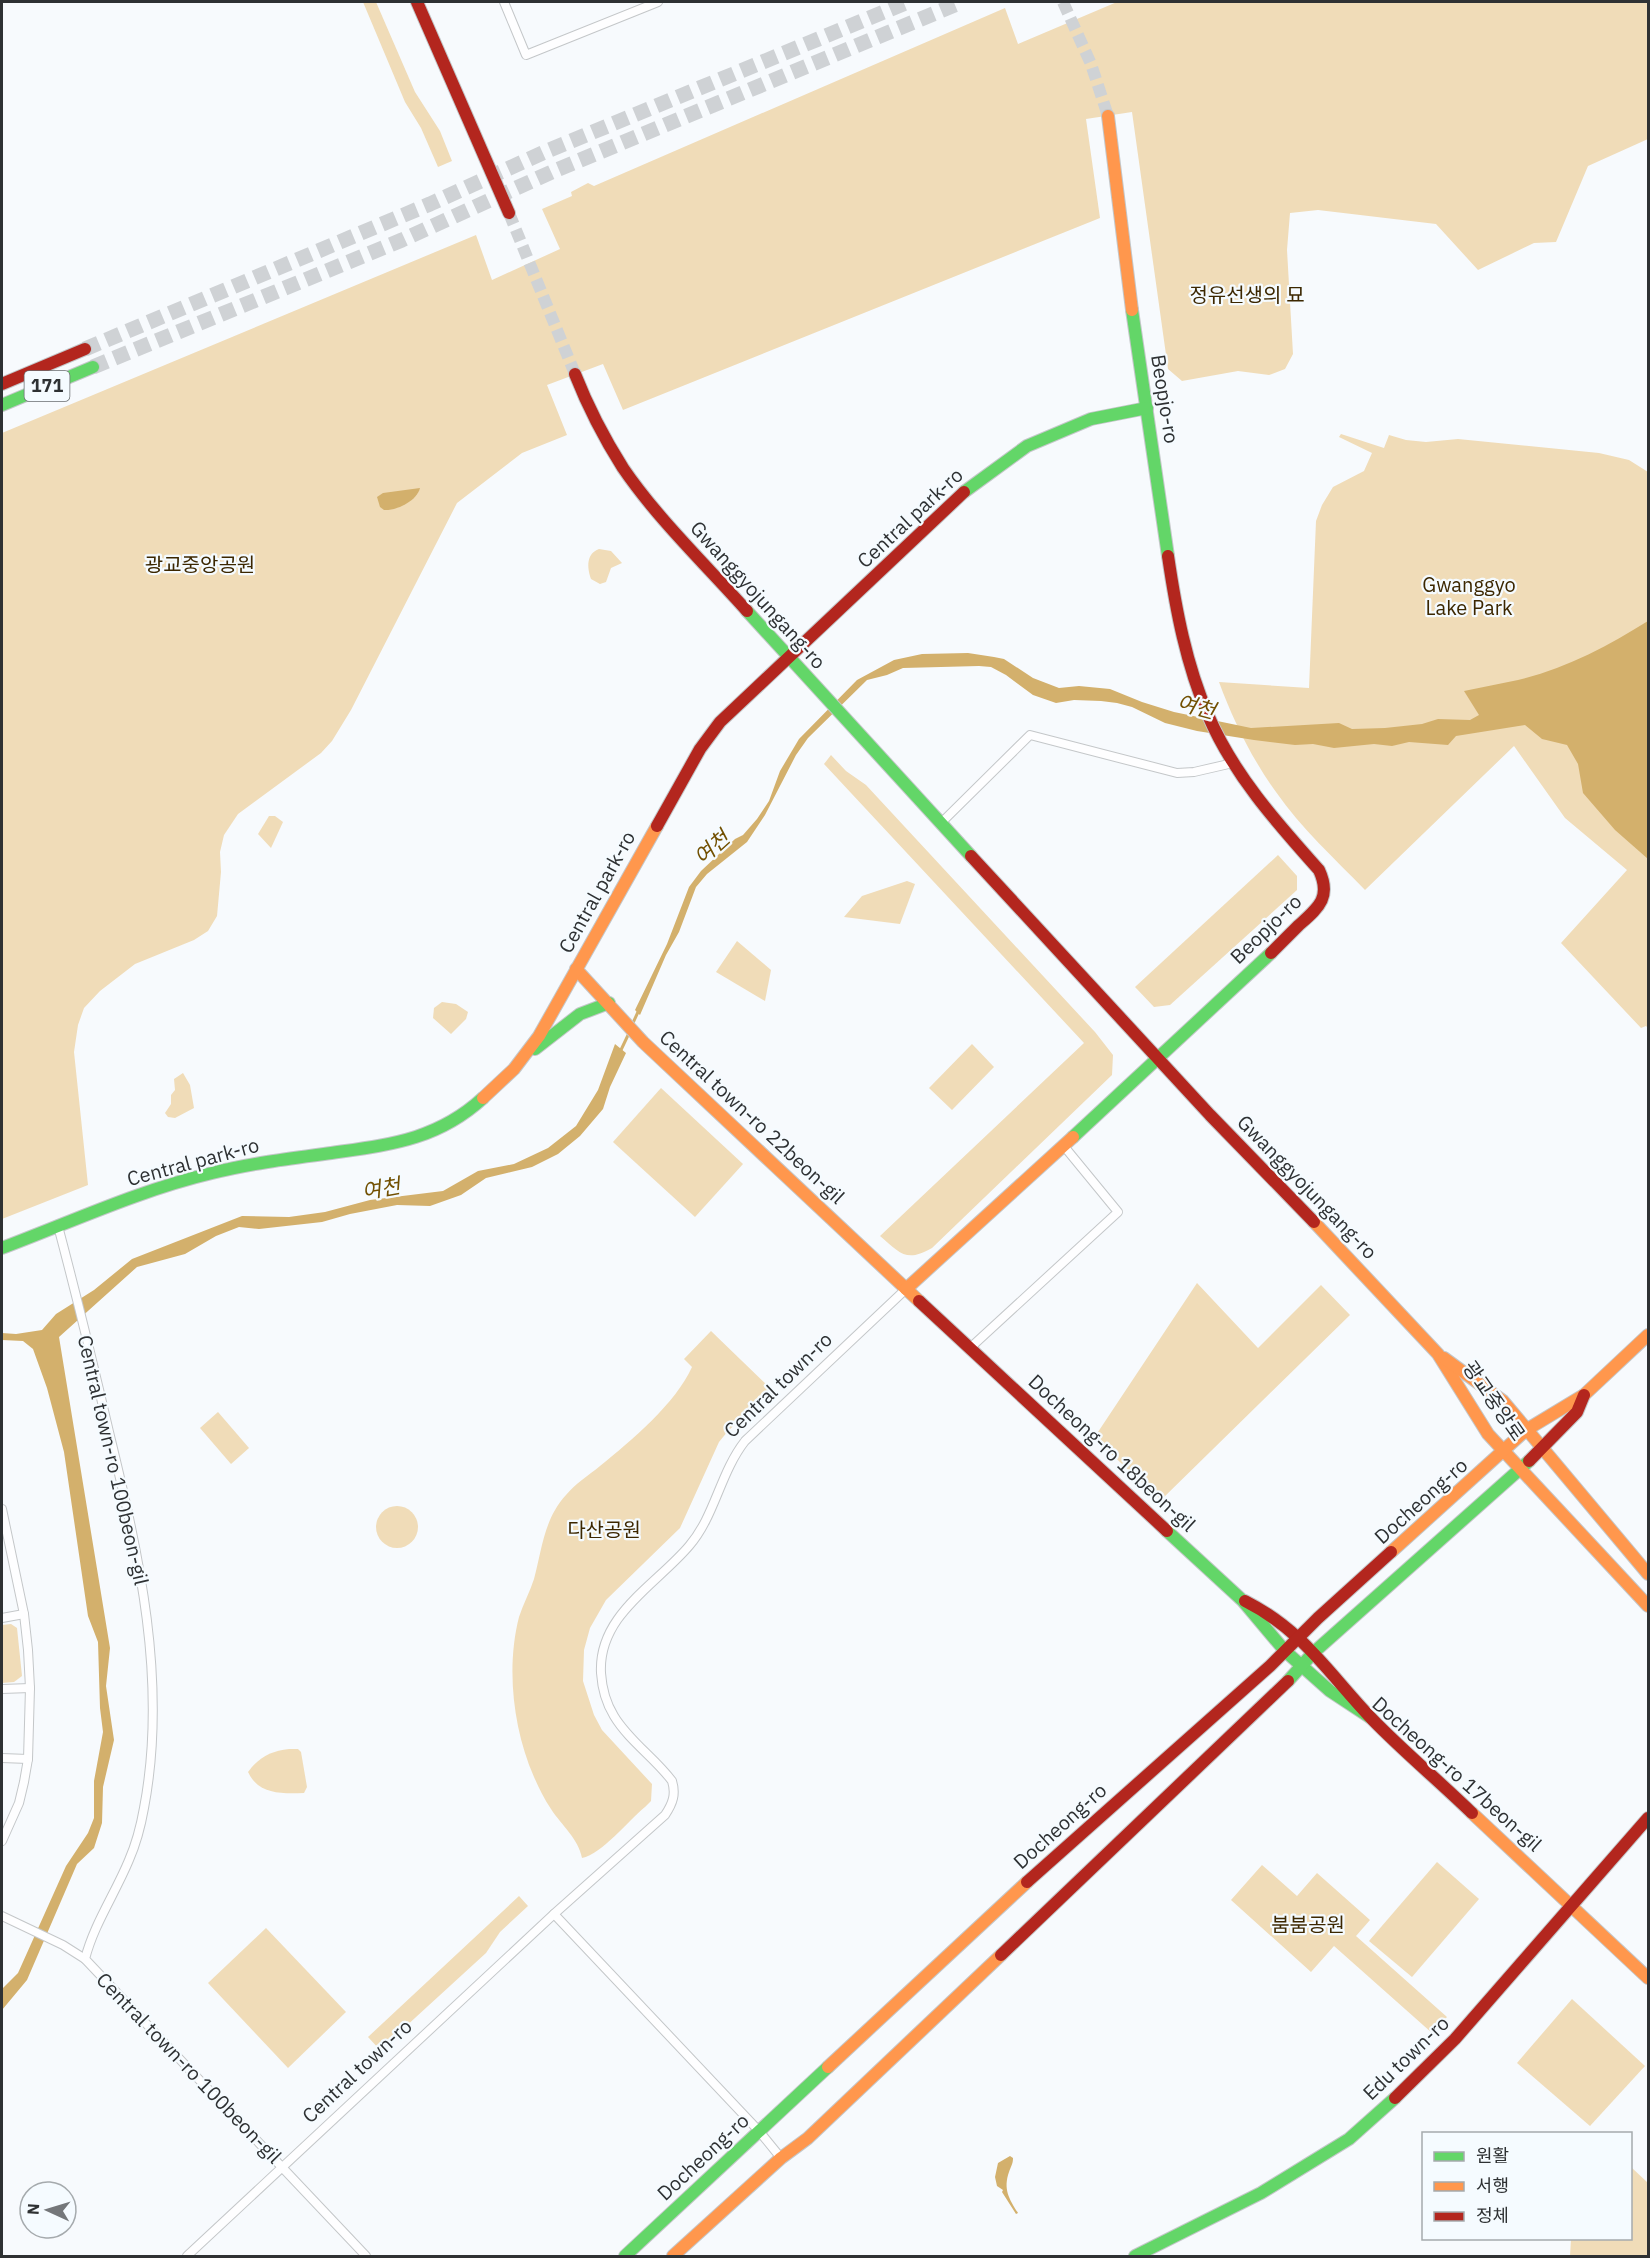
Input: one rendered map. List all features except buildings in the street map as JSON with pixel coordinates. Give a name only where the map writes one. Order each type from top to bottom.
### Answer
[{"type":"main road","points":[[417,2],[509,213]]},
{"type":"main road","name":"Beopjo-ro","points":[[1108,116],[1127,283],[1176,601],[1190,667],[1208,715],[1231,760],[1258,799],[1319,870],[1323,879],[1324,897],[1319,906],[1159,1058]]},
{"type":"main road","name":"171","points":[[2,384],[85,349]]},
{"type":"main road","name":"171","points":[[2,405],[93,367]]},
{"type":"main road","name":"Gwanggyojungang-ro","points":[[575,374],[593,419],[628,478],[809,681],[1438,1354],[1503,1401],[1648,1574]]},
{"type":"main road","name":"Central park-ro","points":[[2,1248],[171,1184],[272,1161],[388,1145],[413,1139],[445,1126],[470,1110],[494,1090],[524,1058],[546,1025],[700,749],[720,722],[971,486],[1027,446],[1091,419],[1147,408]]},
{"type":"main road","name":"Central town-ro 22beon-gil","points":[[576,969],[643,1042],[906,1289]]},
{"type":"main road","points":[[524,1058],[580,1014],[609,1004]]},
{"type":"main road","name":"Central town-ro","points":[[906,1289],[1159,1058]]},
{"type":"main road","name":"Docheong-ro 18beon-gil","points":[[906,1289],[1242,1600],[1285,1651]]},
{"type":"main road","points":[[673,2256],[780,2158],[816,2129],[1276,1694],[1313,1653],[1542,1449],[1577,1412],[1584,1395],[1648,1335]]},
{"type":"main road","name":"광교중앙로","points":[[1438,1354],[1488,1434],[1519,1469]]},
{"type":"main road","name":"Docheong-ro","points":[[625,2256],[1008,1899],[1285,1651],[1318,1618],[1526,1430],[1584,1395]]},
{"type":"main road","points":[[1519,1469],[1648,1606]]},
{"type":"main road","points":[[1242,1600],[1265,1609],[1298,1639],[1335,1674],[1371,1718]]},
{"type":"main road","name":"Docheong-ro 17beon-gil","points":[[1285,1651],[1330,1691],[1371,1718],[1648,1978]]},
{"type":"main road","name":"Edu town-ro","points":[[1135,2256],[1261,2193],[1349,2139],[1414,2081],[1455,2039],[1648,1818]]},
{"type":"street","points":[[504,2],[526,55],[658,2]]},
{"type":"street","points":[[942,822],[1030,735],[1177,773],[1194,772],[1231,760]]},
{"type":"street","points":[[970,1348],[1118,1212],[1063,1145]]},
{"type":"street","name":"Central town-ro 100beon-gil","points":[[58,1226],[128,1511],[141,1577],[149,1642],[153,1729],[148,1782],[137,1835],[129,1859],[91,1938],[86,1959],[366,2256]]},
{"type":"street","name":"Central town-ro","points":[[187,2256],[554,1914],[665,1815],[673,1800],[675,1790],[672,1781],[626,1732],[608,1705],[602,1684],[600,1664],[610,1629],[628,1606],[694,1539],[727,1468],[744,1441],[906,1289]]},
{"type":"street","points":[[2,1509],[24,1614],[30,1688],[28,1759],[19,1803],[6,1823],[2,1841]]},
{"type":"street","points":[[2,1558],[12,1556]]},
{"type":"street","points":[[2,1618],[24,1614]]},
{"type":"street","points":[[2,1689],[30,1688]]},
{"type":"street","points":[[2,1758],[28,1759]]},
{"type":"street","points":[[554,1914],[759,2131],[780,2158]]},
{"type":"street","points":[[6,1918],[57,1942],[86,1959]]},
{"type":"green space","points":[[363,2],[376,2],[415,92],[440,131],[452,161],[438,167],[421,128],[405,102]]},
{"type":"green space","name":"광교중앙공원","points":[[1117,2],[1648,2],[1648,139],[1588,166],[1556,242],[1534,243],[1478,270],[1436,224],[1318,210],[1290,213],[1287,250],[1293,354],[1285,369],[1269,375],[1238,371],[1182,381],[1168,369],[1132,112],[1086,119],[1100,218],[623,410],[603,364],[547,385],[567,435],[522,453],[457,503],[351,710],[332,741],[321,753],[238,814],[224,835],[220,852],[221,872],[217,916],[208,931],[194,940],[135,964],[100,991],[84,1008],[78,1025],[74,1052],[88,1185],[2,1219],[2,433],[476,235],[492,280],[560,249],[542,209],[572,196],[571,192],[588,183],[594,186],[1005,8],[1018,44]]},
{"type":"green space","name":"Gwanggyo Lake Park","points":[[1341,434],[1384,448],[1389,435],[1426,442],[1458,439],[1599,453],[1629,460],[1648,472],[1648,1028],[1646,1026],[1641,1028],[1561,943],[1627,870],[1565,818],[1514,746],[1365,890],[1296,818],[1267,779],[1244,739],[1219,682],[1309,688],[1316,521],[1333,487],[1364,471],[1372,453],[1339,437]]},
{"type":"green space","points":[[599,549],[611,551],[622,563],[611,568],[606,582],[600,584],[591,579],[588,566],[592,554]]},
{"type":"green space","points":[[831,755],[846,771],[866,785],[1095,1032],[1113,1055],[1112,1075],[932,1248],[916,1255],[898,1251],[880,1236],[1084,1043],[824,764]]},
{"type":"green space","points":[[269,816],[275,816],[283,822],[271,848],[258,834]]},
{"type":"green space","points":[[1278,855],[1297,876],[1297,890],[1170,1005],[1154,1007],[1135,987]]},
{"type":"green space","points":[[907,881],[915,884],[900,924],[844,917],[862,896]]},
{"type":"green space","points":[[737,941],[771,970],[765,1001],[716,972]]},
{"type":"green space","points":[[442,1002],[456,1004],[468,1012],[466,1019],[451,1034],[433,1018],[434,1008]]},
{"type":"green space","points":[[972,1044],[994,1067],[952,1110],[929,1088]]},
{"type":"green space","points":[[183,1073],[190,1085],[194,1108],[175,1118],[168,1117],[165,1113],[171,1104],[171,1095],[175,1090],[174,1079]]},
{"type":"green space","points":[[661,1088],[743,1164],[695,1217],[613,1142]]},
{"type":"green space","points":[[1197,1283],[1258,1348],[1321,1285],[1350,1315],[1161,1500],[1094,1438]]},
{"type":"green space","name":"다산공원","points":[[711,1331],[772,1390],[719,1442],[680,1528],[606,1600],[590,1628],[584,1650],[583,1681],[594,1715],[602,1730],[652,1784],[651,1801],[606,1844],[582,1858],[573,1838],[548,1805],[534,1777],[521,1739],[512,1677],[519,1617],[534,1579],[548,1524],[559,1504],[574,1487],[625,1445],[664,1408],[685,1381],[692,1367],[684,1359]]},
{"type":"green space","points":[[218,1412],[249,1448],[231,1464],[200,1428]]},
{"type":"green space","points":[[397,1506],[405,1507],[412,1512],[417,1519],[417,1535],[412,1542],[405,1547],[397,1548],[389,1547],[382,1542],[377,1535],[376,1527],[377,1519],[382,1512],[389,1507]]},
{"type":"green space","points":[[11,1624],[17,1628],[22,1676],[14,1682],[2,1683],[2,1625]]},
{"type":"green space","points":[[298,1749],[301,1752],[307,1787],[304,1793],[271,1791],[264,1789],[252,1779],[248,1772],[257,1762],[271,1753]]},
{"type":"green space","points":[[1437,1862],[1479,1899],[1412,1977],[1369,1941]]},
{"type":"green space","name":"붐붐공원","points":[[1262,1865],[1297,1896],[1317,1873],[1370,1920],[1356,1936],[1447,2017],[1432,2033],[1334,1946],[1311,1972],[1231,1900]]},
{"type":"green space","points":[[519,1896],[528,1906],[500,1932],[486,1953],[380,2050],[368,2037]]},
{"type":"green space","points":[[266,1928],[346,2012],[288,2068],[208,1983]]},
{"type":"green space","points":[[1572,1999],[1645,2066],[1590,2126],[1517,2063]]},
{"type":"green space","points":[[1632,2168],[1648,2183],[1648,2256],[1570,2256],[1571,2240],[1632,2240]]},
{"type":"shaded area","points":[[420,488],[415,497],[400,507],[384,510],[380,507],[377,497],[383,493]]},
{"type":"shaded area","points":[[1648,621],[1648,859],[1615,830],[1583,793],[1578,764],[1567,745],[1542,739],[1525,725],[1456,736],[1448,745],[1409,742],[1392,746],[1374,744],[1334,748],[1313,744],[1295,745],[1254,740],[1197,731],[1165,723],[1132,707],[1117,703],[1074,700],[1056,703],[1033,695],[991,667],[903,668],[867,680],[808,738],[796,755],[765,815],[747,842],[707,874],[696,887],[679,932],[666,955],[640,1015],[635,1010],[667,944],[689,887],[701,871],[735,839],[743,835],[757,819],[769,801],[780,771],[799,739],[857,680],[894,660],[922,654],[968,653],[994,657],[1004,659],[1033,678],[1059,688],[1079,686],[1110,689],[1174,712],[1251,728],[1339,723],[1352,729],[1385,728],[1422,724],[1438,719],[1470,720],[1479,715],[1464,691],[1553,670],[1602,648]]},
{"type":"shaded area","points":[[615,1044],[626,1053],[610,1087],[603,1109],[580,1136],[558,1154],[532,1167],[486,1178],[461,1195],[430,1206],[397,1205],[322,1222],[259,1229],[239,1227],[216,1236],[185,1254],[137,1267],[59,1337],[110,1648],[106,1686],[114,1740],[103,1787],[102,1823],[94,1848],[77,1864],[27,1980],[2,2010],[2,1989],[18,1973],[66,1866],[88,1833],[94,1818],[94,1781],[103,1732],[98,1642],[88,1616],[64,1452],[47,1388],[33,1349],[23,1341],[2,1340],[2,1333],[16,1334],[42,1330],[56,1314],[94,1290],[132,1259],[242,1216],[289,1217],[325,1212],[370,1200],[443,1191],[478,1171],[514,1164],[548,1148],[576,1126],[598,1090]]},
{"type":"shaded area","points":[[1010,2156],[1013,2160],[1007,2178],[1007,2189],[1018,2213],[1016,2214],[1002,2192],[1003,2190],[997,2186],[995,2177],[998,2163]]},
{"type":"waterway","name":"여천","points":[[632,1025],[638,1012]]},
{"type":"waterway","name":"여천","points":[[620,1052],[630,1031]]},
{"type":"tunnel","points":[[85,349],[430,204],[547,151],[908,2]]},
{"type":"tunnel","points":[[93,367],[402,240],[554,171],[962,2]]},
{"type":"tunnel","points":[[1063,2],[1091,64],[1108,116]]},
{"type":"tunnel","points":[[509,213],[575,374]]},
{"type":"traffic: fast","points":[[1132,310],[1168,556]]},
{"type":"traffic: fast","points":[[2,405],[93,367]]},
{"type":"traffic: fast","points":[[964,492],[1027,446],[1091,419],[1147,408]]},
{"type":"traffic: fast","points":[[747,611],[971,856]]},
{"type":"traffic: fast","points":[[1073,1137],[1271,953]]},
{"type":"traffic: fast","points":[[535,1049],[580,1014],[609,1003]]},
{"type":"traffic: fast","points":[[2,1248],[132,1197],[185,1180],[253,1164],[368,1148],[428,1133],[465,1113],[483,1098]]},
{"type":"traffic: fast","points":[[1288,1681],[1313,1653],[1529,1461]]},
{"type":"traffic: fast","points":[[1167,1531],[1242,1600],[1285,1651],[1330,1691],[1371,1718]]},
{"type":"traffic: fast","points":[[625,2256],[828,2067]]},
{"type":"traffic: fast","points":[[1135,2256],[1261,2193],[1349,2139],[1395,2098]]},
{"type":"traffic: slow","points":[[1108,116],[1132,310]]},
{"type":"traffic: slow","points":[[483,1098],[514,1069],[539,1036],[657,826]]},
{"type":"traffic: slow","points":[[576,969],[643,1042],[919,1301]]},
{"type":"traffic: slow","points":[[906,1289],[1073,1137]]},
{"type":"traffic: slow","points":[[1314,1222],[1438,1354],[1488,1434],[1648,1606]]},
{"type":"traffic: slow","points":[[1391,1552],[1526,1430],[1584,1395],[1648,1335]]},
{"type":"traffic: slow","points":[[1444,1358],[1503,1401],[1648,1574]]},
{"type":"traffic: slow","points":[[1472,1813],[1648,1978]]},
{"type":"traffic: slow","points":[[828,2067],[1027,1882]]},
{"type":"traffic: slow","points":[[673,2256],[781,2158],[808,2138],[1001,1955]]},
{"type":"traffic: jam","points":[[417,2],[509,213]]},
{"type":"traffic: jam","points":[[2,384],[85,349]]},
{"type":"traffic: jam","points":[[575,374],[603,434],[636,487],[747,611]]},
{"type":"traffic: jam","points":[[657,826],[700,749],[720,722],[964,492]]},
{"type":"traffic: jam","points":[[1168,556],[1178,617],[1188,657],[1200,696],[1218,737],[1243,778],[1319,870],[1323,880],[1323,895],[1317,908],[1271,953]]},
{"type":"traffic: jam","points":[[971,856],[1210,1115],[1314,1222]]},
{"type":"traffic: jam","points":[[919,1301],[1167,1531]]},
{"type":"traffic: jam","points":[[1529,1461],[1577,1412],[1584,1395]]},
{"type":"traffic: jam","points":[[1027,1882],[1270,1666],[1318,1618],[1391,1552]]},
{"type":"traffic: jam","points":[[1245,1601],[1266,1613],[1300,1639],[1372,1719],[1472,1813]]},
{"type":"traffic: jam","points":[[1001,1955],[1288,1681]]},
{"type":"traffic: jam","points":[[1395,2098],[1455,2039],[1648,1818]]},
{"type":"park label","name":"정유선생의 묘","points":[[1247,295]]}]
